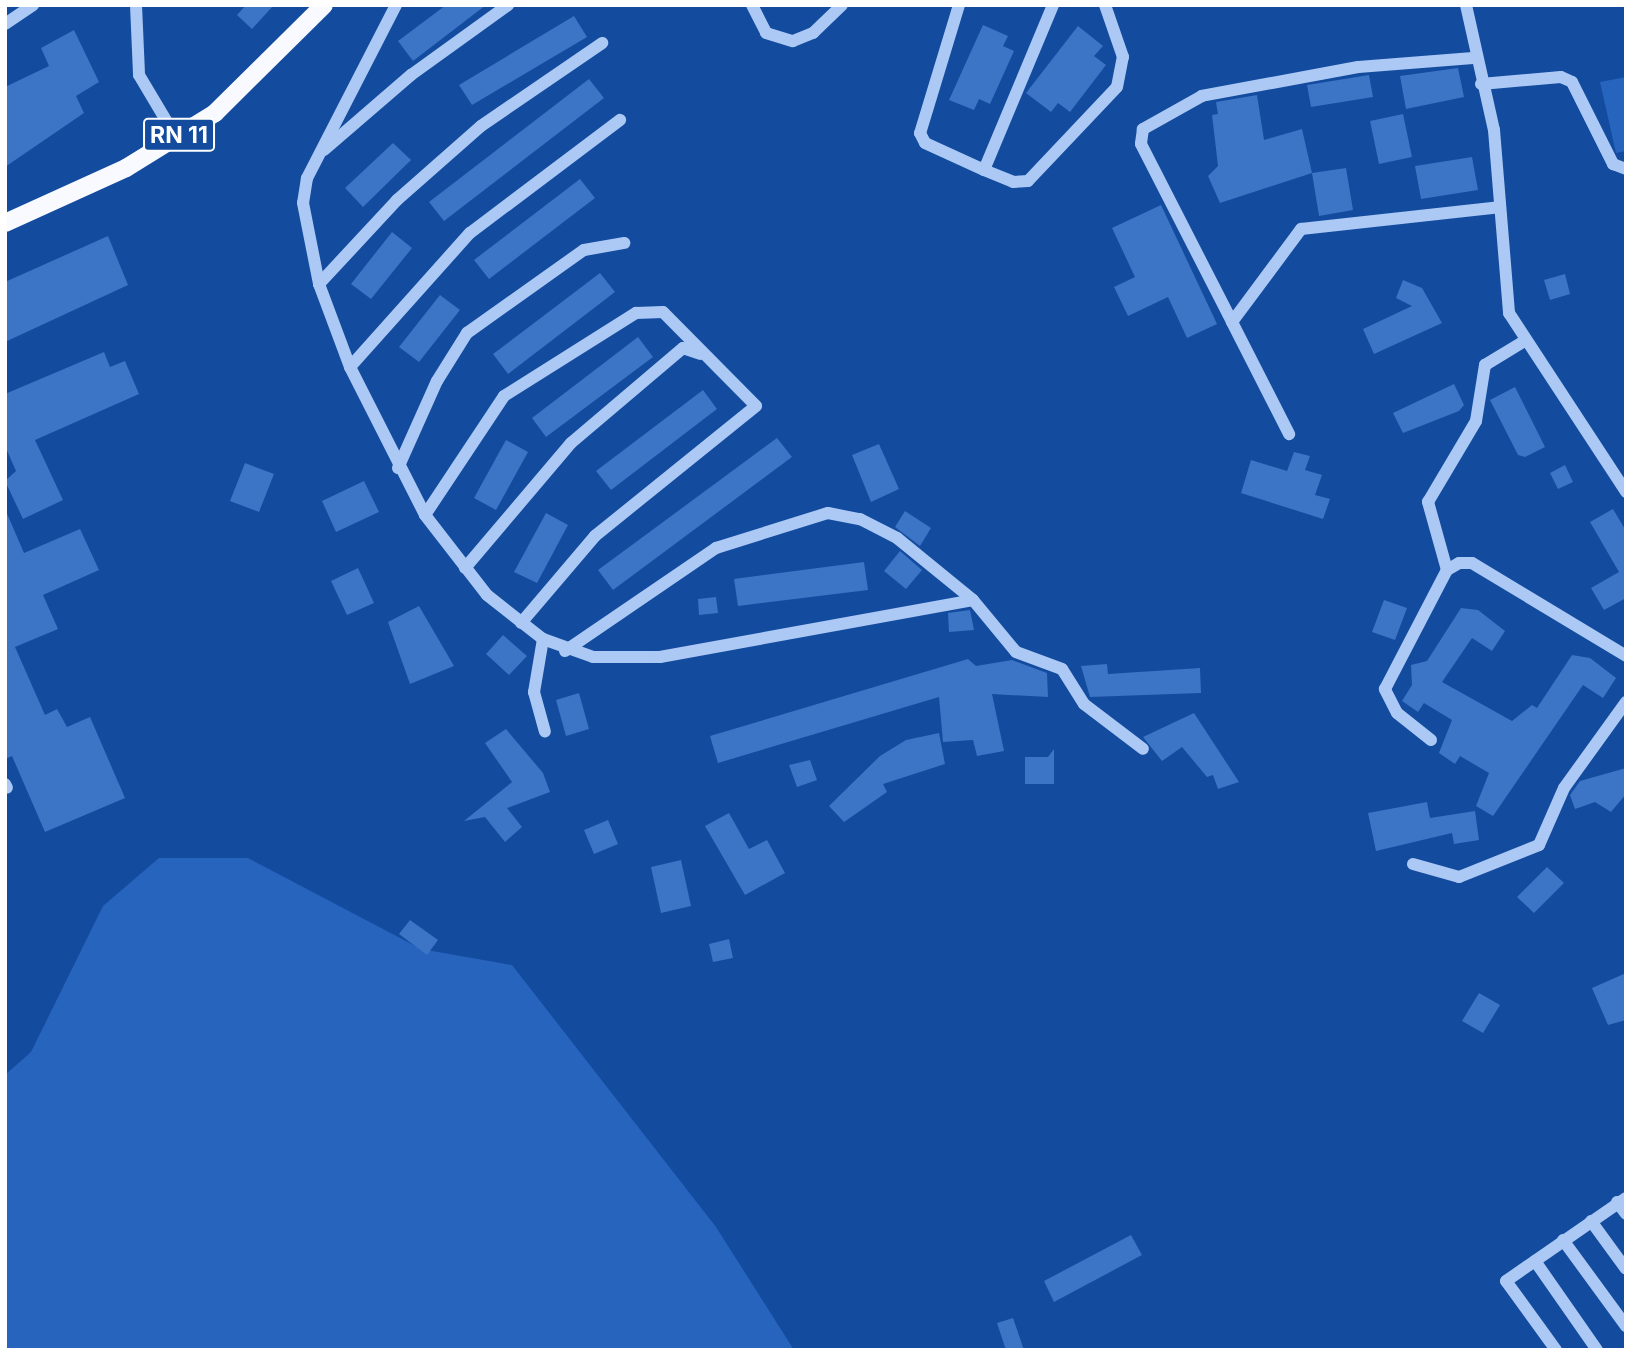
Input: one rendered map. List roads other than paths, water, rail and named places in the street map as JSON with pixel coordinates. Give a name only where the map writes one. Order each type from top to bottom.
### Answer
[{"type":"main road","name":"RN 11","points":[[5,223],[126,168],[215,113],[324,5]]},
{"type":"street","points":[[5,24],[33,5]]},
{"type":"street","points":[[136,5],[139,75],[176,136]]},
{"type":"street","points":[[396,5],[307,178],[303,203],[319,284],[349,367],[398,468],[425,515],[465,568],[521,623],[565,651],[660,657],[973,600]]},
{"type":"street","points":[[321,153],[411,75],[508,5]]},
{"type":"street","points":[[752,5],[766,33],[793,41],[813,33],[842,5]]},
{"type":"street","points":[[959,5],[920,133],[925,143],[1013,182],[1028,181],[1117,87],[1123,57],[1105,5]]},
{"type":"street","points":[[984,170],[1053,5]]},
{"type":"street","points":[[1466,5],[1473,58],[1494,130],[1509,313],[1523,342],[1626,492]]},
{"type":"street","points":[[319,284],[397,200],[481,125],[602,43]]},
{"type":"street","points":[[1289,434],[1141,144],[1143,129],[1202,96],[1358,67],[1473,58]]},
{"type":"street","points":[[1481,84],[1561,77],[1572,82],[1613,164],[1626,169]]},
{"type":"street","points":[[349,367],[470,233],[620,120]]},
{"type":"street","points":[[1232,322],[1301,229],[1499,207]]},
{"type":"street","points":[[398,468],[437,381],[467,333],[584,250],[624,243]]},
{"type":"street","points":[[425,515],[504,396],[636,313],[663,312],[702,355],[756,406],[595,536],[521,623]]},
{"type":"street","points":[[1431,740],[1397,713],[1385,689],[1447,570],[1428,502],[1476,421],[1485,365],[1523,342]]},
{"type":"street","points":[[465,568],[571,443],[683,348],[702,355]]},
{"type":"street","points":[[565,651],[716,548],[828,513],[897,538],[973,600],[1016,652],[1062,669],[1084,704],[1143,748]]},
{"type":"street","points":[[1447,570],[1472,563],[1626,656]]},
{"type":"street","points":[[543,639],[534,692],[545,732]]},
{"type":"street","points":[[1413,864],[1459,877],[1539,845],[1564,788],[1626,702]]},
{"type":"street","points":[[1556,1350],[1506,1281],[1621,1200],[1626,1214]]},
{"type":"street","points":[[1591,1221],[1626,1269]]},
{"type":"street","points":[[1563,1241],[1626,1326]]},
{"type":"street","points":[[1535,1261],[1597,1350]]}]
